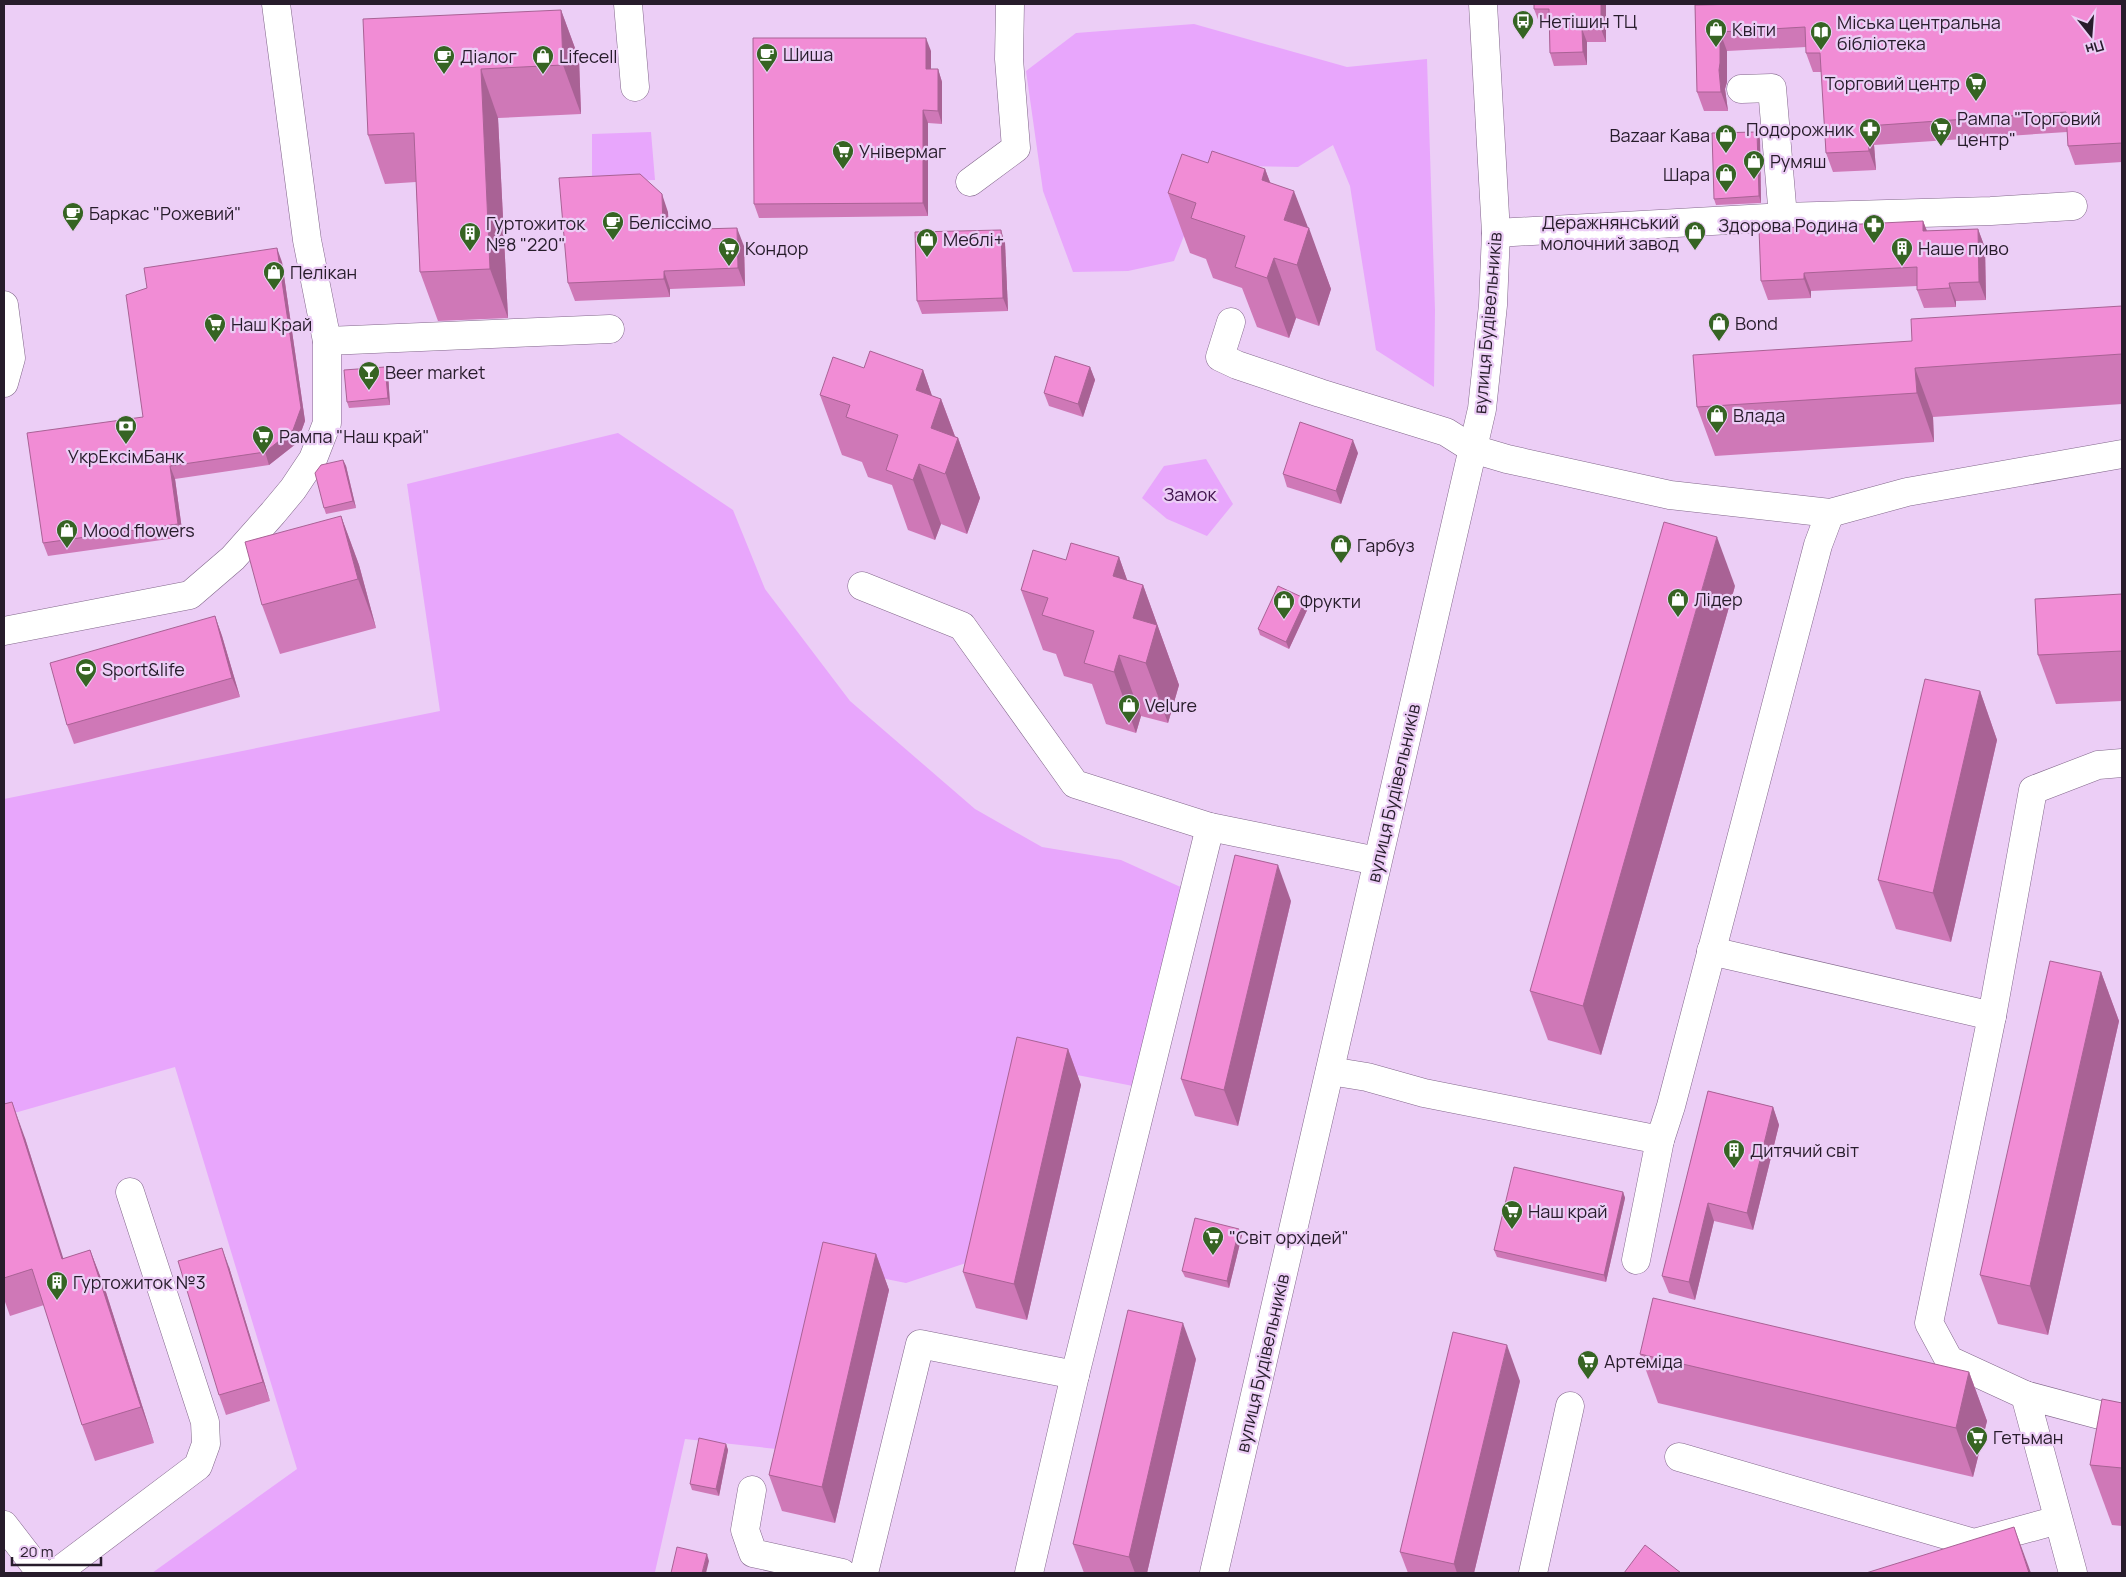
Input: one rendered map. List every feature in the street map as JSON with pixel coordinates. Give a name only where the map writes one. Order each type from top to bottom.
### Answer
[{"type":"street","points":[[4,631],[190,595],[233,558],[293,489],[313,459],[327,423],[327,341],[307,240],[276,4]]},
{"type":"street","points":[[628,4],[635,86]]},
{"type":"street","points":[[970,182],[1016,148],[1009,59],[1010,4]]},
{"type":"street","name":"вулиця Будівельників","points":[[1214,1573],[1330,1071],[1376,861],[1482,409],[1488,366],[1496,233],[1483,4]]},
{"type":"street","points":[[1741,89],[1772,88],[1783,217]]},
{"type":"street","points":[[1496,233],[1783,217],[1981,211],[2073,206]]},
{"type":"street","points":[[4,305],[11,358],[4,383]]},
{"type":"street","points":[[1231,322],[1220,357],[1237,365],[1446,432],[1473,449],[1506,459],[1670,496],[1830,514],[1907,492],[2122,454]]},
{"type":"street","points":[[327,341],[610,330]]},
{"type":"street","points":[[1636,1260],[1660,1140],[1671,1106],[1818,545],[1830,514]]},
{"type":"street","points":[[862,586],[962,626],[1075,784],[1210,828],[1376,861]]},
{"type":"street","points":[[2122,763],[2098,765],[2033,790],[1992,1016],[1930,1323],[1950,1360],[2025,1395],[2122,1421]]},
{"type":"street","points":[[1029,1573],[1075,1375],[1210,828]]},
{"type":"street","points":[[1711,951],[1992,1016]]},
{"type":"street","points":[[1330,1071],[1367,1077],[1424,1093],[1660,1140]]},
{"type":"street","points":[[56,1573],[198,1466],[206,1444],[205,1422],[130,1192]]},
{"type":"street","points":[[864,1573],[920,1344],[1075,1375]]},
{"type":"street","points":[[2025,1395],[2073,1573]]},
{"type":"street","points":[[1533,1573],[1570,1406]]},
{"type":"street","points":[[1680,1457],[1974,1543],[2058,1520]]},
{"type":"street","points":[[752,1490],[745,1530],[752,1553],[842,1573]]},
{"type":"street","points":[[4,1525],[41,1573]]},
{"type":"green space","points":[[1194,24],[1347,67],[1427,59],[1435,310],[1434,387],[1376,350],[1350,186],[1333,145],[1298,167],[1241,166],[1201,193],[1174,261],[1128,271],[1073,272],[1043,191],[1026,71],[1076,33]]},
{"type":"green space","points":[[651,132],[655,180],[592,182],[592,134]]},
{"type":"green space","points":[[618,433],[733,510],[765,589],[850,701],[975,809],[1042,847],[1121,860],[1185,889],[1133,1086],[1072,1074],[972,1261],[906,1283],[831,1268],[786,1450],[685,1439],[655,1572],[152,1573],[297,1469],[175,1067],[4,1116],[4,799],[440,711],[407,484]]},
{"type":"green space","name":"Замок","points":[[1206,459],[1233,504],[1207,536],[1167,519],[1142,498],[1164,466]]},
{"type":"building","points":[[1534,4],[1601,4],[1601,29],[1582,29],[1583,52],[1550,53],[1549,9],[1534,9]]},
{"type":"building","name":"Торговий центр","points":[[2122,4],[2122,143],[2068,146],[2066,112],[1867,126],[1869,151],[1826,153],[1820,53],[1806,53],[1805,27],[1720,32],[1719,70],[1721,92],[1697,92],[1695,5]]},
{"type":"building","points":[[561,10],[563,65],[481,69],[490,269],[420,272],[414,133],[368,135],[363,19]]},
{"type":"building","name":"Універмаг","points":[[753,38],[926,38],[926,69],[938,69],[938,111],[923,110],[923,203],[754,204]]},
{"type":"building","points":[[1757,132],[1759,196],[1714,199],[1712,133]]},
{"type":"building","points":[[1212,151],[1265,169],[1262,180],[1294,191],[1284,220],[1309,228],[1297,265],[1274,258],[1267,278],[1235,267],[1245,236],[1191,218],[1196,203],[1168,193],[1182,154],[1208,163]]},
{"type":"building","points":[[640,174],[662,194],[663,230],[737,228],[738,268],[664,271],[664,279],[568,283],[559,178]]},
{"type":"building","points":[[1923,221],[1923,231],[1978,229],[1979,282],[1949,283],[1950,288],[1917,290],[1917,267],[1804,273],[1804,279],[1761,281],[1759,229]]},
{"type":"building","points":[[1001,230],[1003,298],[917,301],[915,232]]},
{"type":"building","points":[[277,248],[301,408],[293,430],[265,452],[170,466],[178,524],[43,543],[27,433],[143,417],[126,295],[147,288],[144,268]]},
{"type":"building","points":[[2122,306],[2122,354],[1915,368],[1917,393],[1697,407],[1693,355],[1912,341],[1911,319]]},
{"type":"building","points":[[870,351],[923,370],[916,390],[941,399],[931,428],[958,438],[945,474],[919,464],[913,480],[886,470],[898,435],[846,417],[850,405],[820,395],[833,357],[864,368]]},
{"type":"building","points":[[1055,356],[1090,367],[1078,404],[1044,393]]},
{"type":"building","name":"Beer market","points":[[385,367],[388,398],[347,402],[344,370]]},
{"type":"building","points":[[1300,422],[1353,440],[1336,491],[1283,474]]},
{"type":"building","points":[[343,460],[353,501],[324,508],[315,473],[321,465]]},
{"type":"building","points":[[341,516],[358,579],[262,605],[245,542]]},
{"type":"building","points":[[1664,522],[1717,537],[1583,1006],[1530,991]]},
{"type":"building","points":[[1071,543],[1119,557],[1113,576],[1143,585],[1133,618],[1157,625],[1146,663],[1119,655],[1114,672],[1084,663],[1094,631],[1042,615],[1048,598],[1021,590],[1033,550],[1066,560]]},
{"type":"building","name":"Фрукти","points":[[1278,586],[1306,599],[1286,642],[1258,629]]},
{"type":"building","points":[[2122,594],[2122,651],[2038,655],[2035,599]]},
{"type":"building","points":[[215,616],[232,678],[67,725],[50,663]]},
{"type":"building","points":[[1925,679],[1980,691],[1933,893],[1878,880]]},
{"type":"building","points":[[1235,855],[1278,865],[1224,1090],[1181,1079]]},
{"type":"building","points":[[2050,961],[2101,972],[2030,1286],[1980,1275]]},
{"type":"building","points":[[1017,1037],[1068,1049],[1014,1284],[963,1272]]},
{"type":"building","points":[[1708,1091],[1773,1107],[1747,1213],[1708,1203],[1689,1282],[1662,1276]]},
{"type":"building","name":"Гуртожиток №3","points":[[12,1102],[62,1259],[90,1250],[141,1407],[82,1425],[32,1269],[4,1278],[4,1104]]},
{"type":"building","points":[[1514,1167],[1623,1192],[1604,1275],[1494,1250]]},
{"type":"building","name":"\"Світ орхідей\"","points":[[1195,1218],[1239,1229],[1227,1281],[1182,1271]]},
{"type":"building","points":[[823,1242],[876,1254],[822,1487],[769,1475]]},
{"type":"building","points":[[222,1248],[263,1382],[219,1395],[178,1261]]},
{"type":"building","points":[[1653,1298],[1969,1372],[1956,1428],[1640,1354]]},
{"type":"building","points":[[1128,1310],[1183,1323],[1129,1557],[1073,1544]]},
{"type":"building","points":[[1453,1332],[1507,1345],[1454,1564],[1400,1552]]},
{"type":"building","points":[[2102,1399],[2122,1403],[2122,1468],[2090,1465]]},
{"type":"building","points":[[699,1438],[726,1444],[716,1489],[690,1484]]},
{"type":"building","points":[[2014,1527],[2029,1573],[1866,1573]]},
{"type":"building","points":[[1645,1545],[1681,1573],[1624,1573]]},
{"type":"building","points":[[677,1547],[707,1554],[702,1573],[671,1573]]},
{"type":"place","name":"Нетішин ТЦ","points":[[1523,40]]},
{"type":"place","name":"Квіти","points":[[1716,48]]},
{"type":"place","name":"Міська центральна бібліотека","points":[[1821,51]]},
{"type":"place","name":"Шиша","points":[[767,73]]},
{"type":"place","name":"Діалог","points":[[444,75]]},
{"type":"place","name":"Lifecell","points":[[543,75]]},
{"type":"place","name":"Торговий центр","points":[[1976,102]]},
{"type":"place","name":"Рампа \"Торговий центр\"","points":[[1941,147]]},
{"type":"place","name":"Подорожник","points":[[1870,148]]},
{"type":"place","name":"Bazaar Кава","points":[[1726,154]]},
{"type":"place","name":"Універмаг","points":[[843,170]]},
{"type":"place","name":"Румяш","points":[[1754,180]]},
{"type":"place","name":"Шара","points":[[1726,193]]},
{"type":"place","name":"Баркас \"Рожевий\"","points":[[73,232]]},
{"type":"place","name":"Беліссімо","points":[[613,241]]},
{"type":"place","name":"Здорова Родина","points":[[1874,244]]},
{"type":"place","name":"Деражнянський молочний завод","points":[[1695,251]]},
{"type":"place","name":"Гуртожиток №8 \"220\"","points":[[470,252]]},
{"type":"place","name":"Меблі+","points":[[927,258]]},
{"type":"place","name":"Кондор","points":[[729,267]]},
{"type":"place","name":"Наше пиво","points":[[1902,267]]},
{"type":"place","name":"Пелікан","points":[[274,291]]},
{"type":"place","name":"Bond","points":[[1719,342]]},
{"type":"place","name":"Наш Край","points":[[215,343]]},
{"type":"place","name":"Beer market","points":[[369,391]]},
{"type":"place","name":"Влада","points":[[1717,434]]},
{"type":"place","name":"УкрЕксімБанк","points":[[126,445]]},
{"type":"place","name":"Рампа \"Наш край\"","points":[[263,455]]},
{"type":"place","name":"Mood flowers","points":[[67,549]]},
{"type":"place","name":"Гарбуз","points":[[1341,564]]},
{"type":"place","name":"Лідер","points":[[1678,618]]},
{"type":"place","name":"Фрукти","points":[[1284,620]]},
{"type":"place","name":"Sport&life","points":[[86,688]]},
{"type":"place","name":"Velure","points":[[1129,724]]},
{"type":"place","name":"Дитячий світ","points":[[1734,1169]]},
{"type":"place","name":"Наш край","points":[[1512,1230]]},
{"type":"place","name":"\"Світ орхідей\"","points":[[1213,1256]]},
{"type":"place","name":"Гуртожиток №3","points":[[57,1301]]},
{"type":"place","name":"Артеміда","points":[[1588,1380]]},
{"type":"place","name":"Гетьман","points":[[1977,1456]]}]
